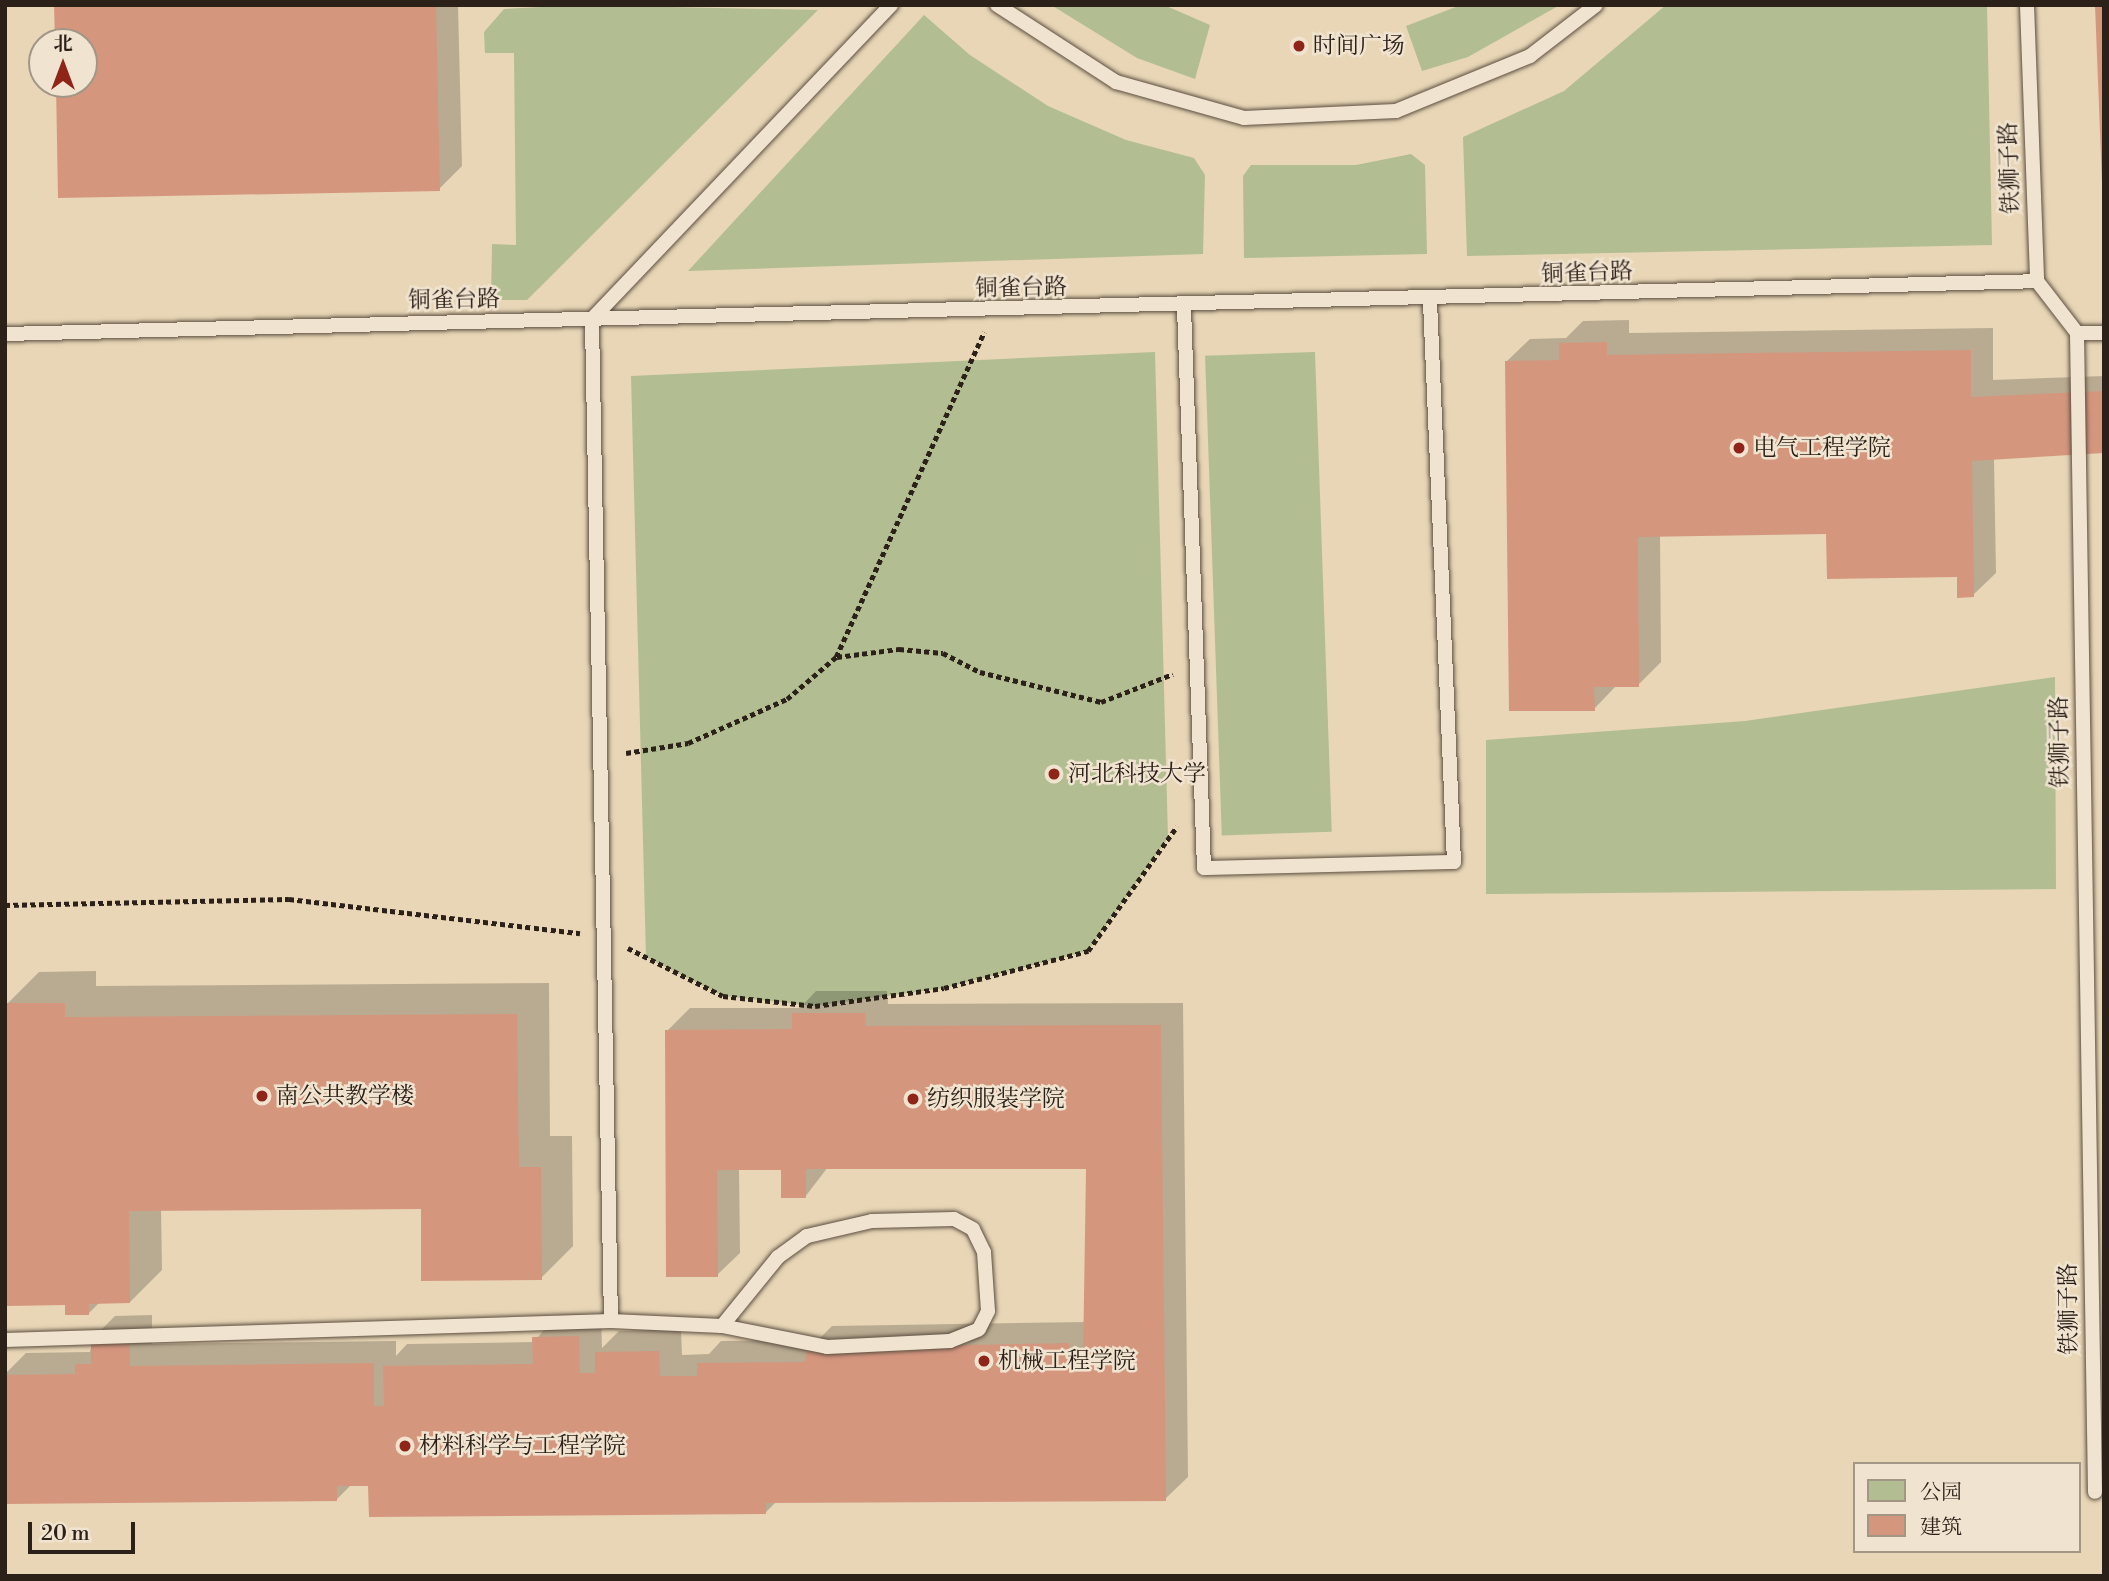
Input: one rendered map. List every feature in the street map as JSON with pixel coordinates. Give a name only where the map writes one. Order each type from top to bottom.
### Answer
[{"type":"lane","points":[[611,1321],[592,320],[891,5]]},
{"type":"lane","points":[[997,5],[1116,82],[1244,118],[1396,111],[1530,56],[1596,5]]},
{"type":"lane","name":"铁狮子路","points":[[2027,5],[2037,281]]},
{"type":"lane","points":[[2037,281],[2077,333],[2104,333]]},
{"type":"lane","name":"铜雀台路","points":[[5,334],[1184,307],[2037,281]]},
{"type":"lane","points":[[1184,307],[1204,787],[1204,868],[1454,862],[1430,300]]},
{"type":"lane","name":"铁狮子路","points":[[2077,333],[2095,1492]]},
{"type":"lane","points":[[5,1340],[611,1321],[722,1326],[827,1347],[950,1341],[979,1329],[988,1311],[984,1252],[972,1229],[954,1219],[872,1221],[807,1236],[778,1257],[722,1326]]},
{"type":"path","points":[[601,757],[688,743],[787,699],[836,657],[993,311]]},
{"type":"path","points":[[836,657],[899,649],[943,653],[980,672],[1101,702],[1199,663]]},
{"type":"path","points":[[5,905],[289,899],[604,936],[723,996],[815,1006],[944,988],[1088,951],[1204,787]]},
{"type":"green space","points":[[576,5],[818,10],[527,300],[491,300],[492,244],[516,245],[514,53],[485,53],[484,32],[504,9]]},
{"type":"green space","points":[[1051,5],[1164,5],[1210,25],[1195,79],[1137,58]]},
{"type":"green space","points":[[1461,5],[1560,5],[1468,57],[1422,71],[1406,26]]},
{"type":"green space","points":[[1666,5],[1987,5],[1992,245],[1467,256],[1463,137],[1564,91]]},
{"type":"green space","points":[[924,15],[970,55],[1048,106],[1126,140],[1194,158],[1205,175],[1203,254],[688,271]]},
{"type":"green space","points":[[1411,154],[1425,165],[1427,254],[1244,258],[1243,176],[1251,165],[1356,165]]},
{"type":"green space","points":[[1155,352],[1168,838],[1088,951],[944,988],[815,1006],[723,996],[646,957],[631,376]]},
{"type":"green space","points":[[1315,352],[1332,832],[1222,836],[1205,356]]},
{"type":"green space","points":[[2055,677],[2056,889],[1486,894],[1486,740],[1745,721]]},
{"type":"building","points":[[54,5],[436,5],[440,191],[58,198],[56,98],[98,98],[98,28],[55,28]]},
{"type":"building","points":[[2095,5],[2104,5],[2104,183],[2102,183]]},
{"type":"building","name":"电气工程学院","points":[[1607,342],[1607,355],[1971,350],[1971,397],[2104,391],[2104,453],[1972,461],[1974,597],[1957,598],[1957,577],[1827,579],[1826,534],[1638,537],[1639,687],[1594,687],[1595,711],[1509,711],[1505,361],[1559,360],[1559,343]]},
{"type":"building","name":"南公共教学楼","points":[[5,1003],[65,1003],[65,1017],[517,1014],[519,1167],[541,1167],[542,1280],[421,1281],[421,1209],[129,1211],[130,1303],[89,1304],[89,1315],[65,1315],[65,1305],[7,1306]]},
{"type":"building","points":[[792,1013],[865,1013],[866,1026],[1161,1025],[1166,1501],[766,1503],[766,1514],[369,1517],[368,1486],[337,1486],[337,1501],[5,1504],[5,1375],[75,1374],[75,1364],[91,1364],[91,1338],[130,1337],[130,1366],[374,1363],[374,1406],[384,1406],[383,1366],[533,1364],[532,1337],[579,1336],[580,1373],[595,1373],[595,1352],[659,1351],[660,1376],[697,1376],[697,1363],[804,1362],[808,1348],[1069,1343],[1070,1360],[1083,1360],[1086,1169],[806,1169],[806,1198],[781,1198],[781,1170],[717,1170],[718,1277],[666,1277],[665,1030],[792,1029]]},
{"type":"place","name":"时间广场","points":[[1299,46]]},
{"type":"place","name":"电气工程学院","points":[[1739,448]]},
{"type":"place","name":"河北科技大学","points":[[1054,774]]},
{"type":"place","name":"南公共教学楼","points":[[262,1096]]},
{"type":"place","name":"纺织服装学院","points":[[913,1099]]},
{"type":"place","name":"机械工程学院","points":[[984,1361]]},
{"type":"place","name":"材料科学与工程学院","points":[[405,1446]]}]
